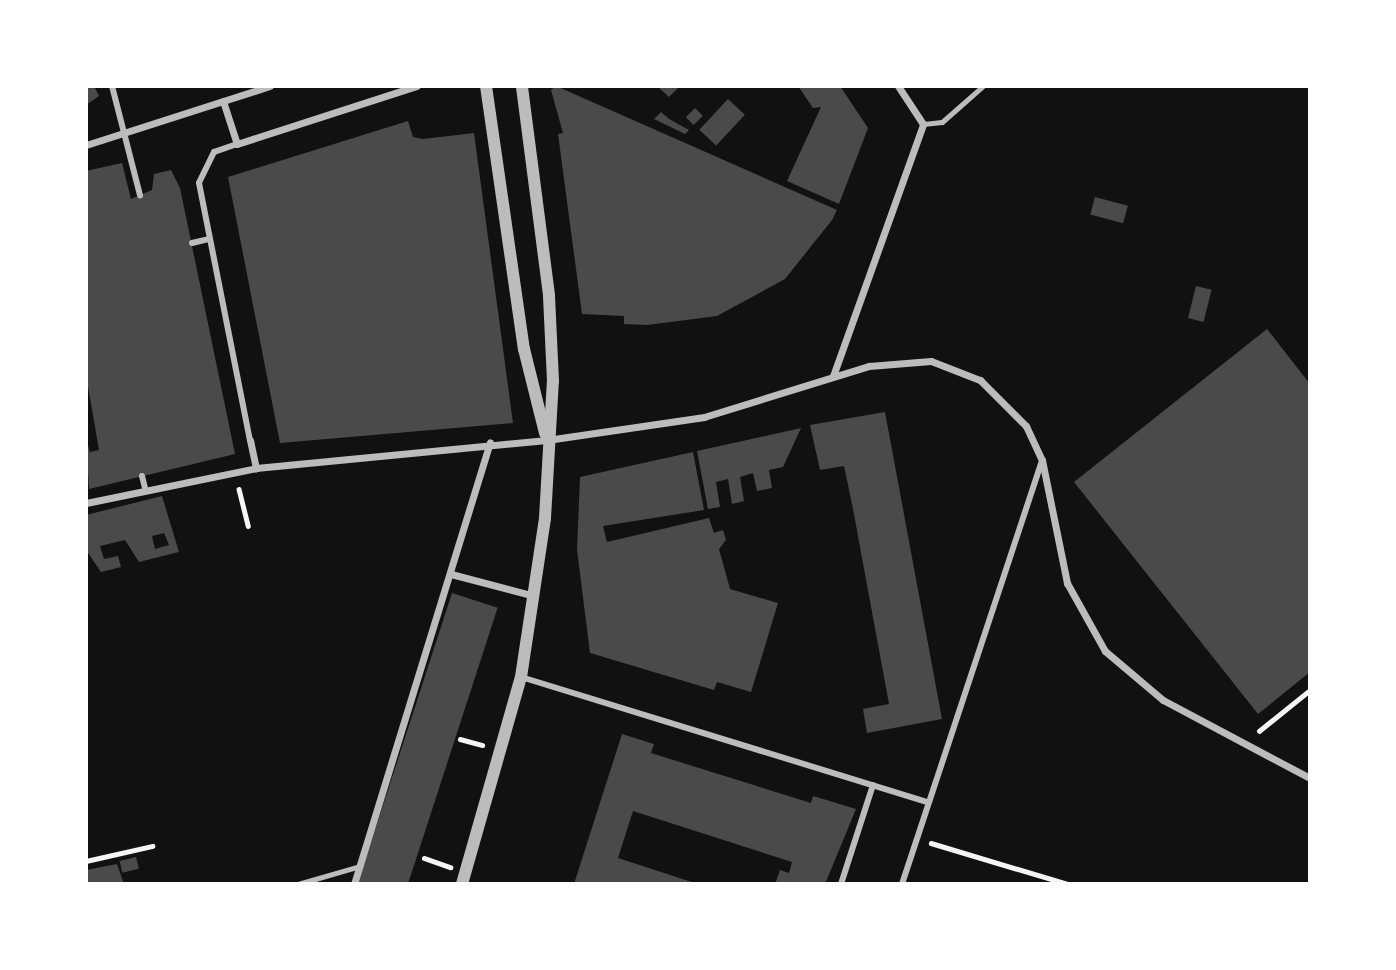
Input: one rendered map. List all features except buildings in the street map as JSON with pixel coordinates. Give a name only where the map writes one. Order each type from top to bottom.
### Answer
[{"type":"street","points":[[112,86],[127,132],[140,195]]},
{"type":"street","points":[[86,145],[270,86]]},
{"type":"street","points":[[256,468],[199,183],[214,152],[417,86]]},
{"type":"street","points":[[486,86],[524,349],[547,440]]},
{"type":"street","points":[[462,884],[521,677],[537,596],[553,381],[549,295],[522,86]]},
{"type":"street","points":[[832,376],[923,124],[898,86]]},
{"type":"street","points":[[223,101],[237,144]]},
{"type":"street","points":[[192,243],[211,239]]},
{"type":"street","points":[[86,503],[145,488],[256,468],[490,442],[547,440],[704,417],[832,376],[903,362],[953,367],[1003,398],[1042,460],[1067,583],[1105,651],[1163,700],[1310,778]]},
{"type":"street","points":[[354,884],[490,442]]},
{"type":"street","points":[[902,884],[1042,460]]},
{"type":"street","points":[[142,476],[145,488]]},
{"type":"street","points":[[451,574],[537,596]]},
{"type":"street","points":[[521,677],[928,802]]},
{"type":"street","points":[[841,884],[873,785]]},
{"type":"lane","points":[[923,124],[942,122],[983,86]]},
{"type":"lane","points":[[298,884],[360,866]]},
{"type":"path","points":[[235,471],[248,526]]},
{"type":"path","points":[[1245,743],[1310,690]]},
{"type":"path","points":[[917,839],[1068,884]]},
{"type":"path","points":[[86,861],[152,846]]}]
